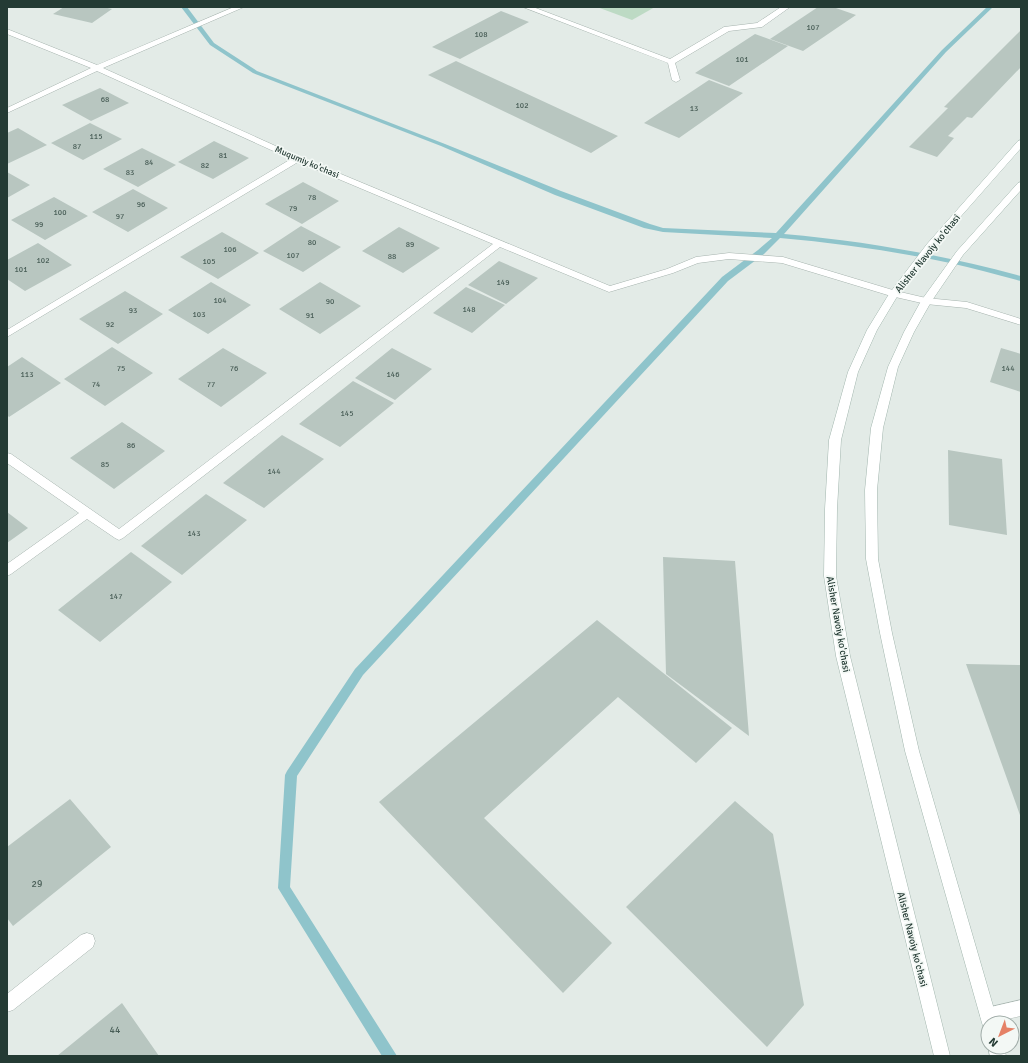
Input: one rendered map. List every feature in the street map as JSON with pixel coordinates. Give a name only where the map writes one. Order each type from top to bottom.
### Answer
[{"type":"street","points":[[7,111],[97,68],[240,7]]},
{"type":"street","points":[[527,7],[671,62]]},
{"type":"street","points":[[671,62],[727,29],[759,25],[786,7]]},
{"type":"street","name":"Muqumiy ko'chasi","points":[[7,31],[97,68],[297,159],[609,289],[670,271],[696,260],[729,256],[783,260],[894,294]]},
{"type":"street","points":[[671,62],[676,80]]},
{"type":"street","name":"Alisher Navoiy ko'chasi","points":[[942,1056],[843,656],[830,576],[831,509],[835,440],[853,372],[872,330],[894,294],[930,246],[1021,144]]},
{"type":"street","points":[[7,334],[297,159]]},
{"type":"street","points":[[988,1015],[912,751],[886,633],[872,559],[870,490],[877,428],[893,367],[908,332],[926,301],[960,253],[1021,185]]},
{"type":"street","points":[[7,456],[119,535],[500,243]]},
{"type":"street","points":[[894,294],[926,301],[968,305],[1021,322]]},
{"type":"street","points":[[7,571],[87,513]]},
{"type":"street","points":[[7,1004],[87,941]]},
{"type":"street","points":[[1001,1015],[1021,1008]]},
{"type":"green space","points":[[597,7],[655,7],[632,20]]},
{"type":"building","points":[[64,7],[103,7],[112,9],[92,23],[53,14]]},
{"type":"building","points":[[818,7],[833,7],[856,15],[803,51],[770,39]]},
{"type":"building","points":[[501,11],[529,22],[460,59],[432,47]]},
{"type":"building","points":[[1021,30],[1021,67],[972,118],[967,117],[948,136],[954,138],[937,157],[909,147],[948,108],[944,107]]},
{"type":"building","points":[[755,34],[788,46],[729,86],[695,73]]},
{"type":"building","points":[[456,61],[618,136],[591,153],[428,75]]},
{"type":"building","points":[[709,80],[743,93],[679,138],[644,123]]},
{"type":"building","points":[[100,88],[129,103],[91,121],[62,105]]},
{"type":"building","points":[[90,123],[122,139],[83,160],[51,143]]},
{"type":"building","points":[[18,128],[47,145],[7,164],[7,133]]},
{"type":"building","points":[[214,141],[249,158],[213,179],[178,162]]},
{"type":"building","points":[[142,148],[176,165],[138,187],[103,169]]},
{"type":"building","points":[[7,172],[30,185],[7,198]]},
{"type":"building","points":[[303,182],[339,201],[302,224],[265,204]]},
{"type":"building","points":[[133,189],[168,208],[128,232],[92,212]]},
{"type":"building","points":[[54,197],[88,216],[45,240],[11,220]]},
{"type":"building","points":[[301,226],[341,247],[303,272],[263,251]]},
{"type":"building","points":[[399,227],[440,248],[403,273],[362,251]]},
{"type":"building","points":[[222,232],[259,253],[218,279],[180,257]]},
{"type":"building","points":[[38,243],[72,265],[25,291],[7,279],[7,260]]},
{"type":"building","points":[[499,261],[538,278],[506,304],[468,285]]},
{"type":"building","points":[[211,282],[251,305],[208,334],[168,310]]},
{"type":"building","points":[[320,282],[361,306],[320,334],[279,309]]},
{"type":"building","points":[[466,287],[505,305],[472,333],[433,313]]},
{"type":"building","points":[[125,291],[163,314],[118,344],[79,319]]},
{"type":"building","points":[[112,347],[153,373],[105,406],[64,379]]},
{"type":"building","points":[[223,348],[267,373],[221,407],[178,379]]},
{"type":"building","points":[[392,348],[432,369],[395,400],[355,378]]},
{"type":"building","points":[[1001,348],[1021,354],[1021,392],[990,382]]},
{"type":"building","points":[[22,357],[61,383],[9,417],[7,415],[7,367]]},
{"type":"building","points":[[353,381],[394,403],[340,447],[299,424]]},
{"type":"building","points":[[122,422],[165,451],[114,489],[70,458]]},
{"type":"building","points":[[282,435],[324,459],[264,508],[223,483]]},
{"type":"building","points":[[948,450],[1002,459],[1007,535],[949,525]]},
{"type":"building","points":[[206,494],[247,520],[182,575],[141,546]]},
{"type":"building","points":[[7,512],[28,528],[7,543]]},
{"type":"building","points":[[131,552],[172,582],[100,642],[58,610]]},
{"type":"building","points":[[663,557],[735,561],[749,736],[666,674]]},
{"type":"building","points":[[597,620],[732,728],[696,763],[618,697],[484,818],[612,943],[563,993],[379,802]]},
{"type":"building","points":[[966,664],[1021,665],[1021,818]]},
{"type":"building","points":[[70,799],[111,847],[13,926],[7,918],[7,847]]},
{"type":"building","points":[[735,801],[773,834],[804,1005],[767,1047],[626,907]]},
{"type":"building","points":[[122,1003],[159,1056],[57,1056]]},
{"type":"waterway","points":[[184,7],[212,44],[255,72],[443,145],[558,193],[647,226],[663,230],[709,231],[778,236]]},
{"type":"waterway","points":[[778,236],[944,51],[990,7]]},
{"type":"waterway","points":[[390,1056],[284,888],[291,775],[359,672],[725,279],[761,252],[778,236]]},
{"type":"waterway","points":[[778,236],[844,242],[915,253],[986,269],[1021,279]]}]
